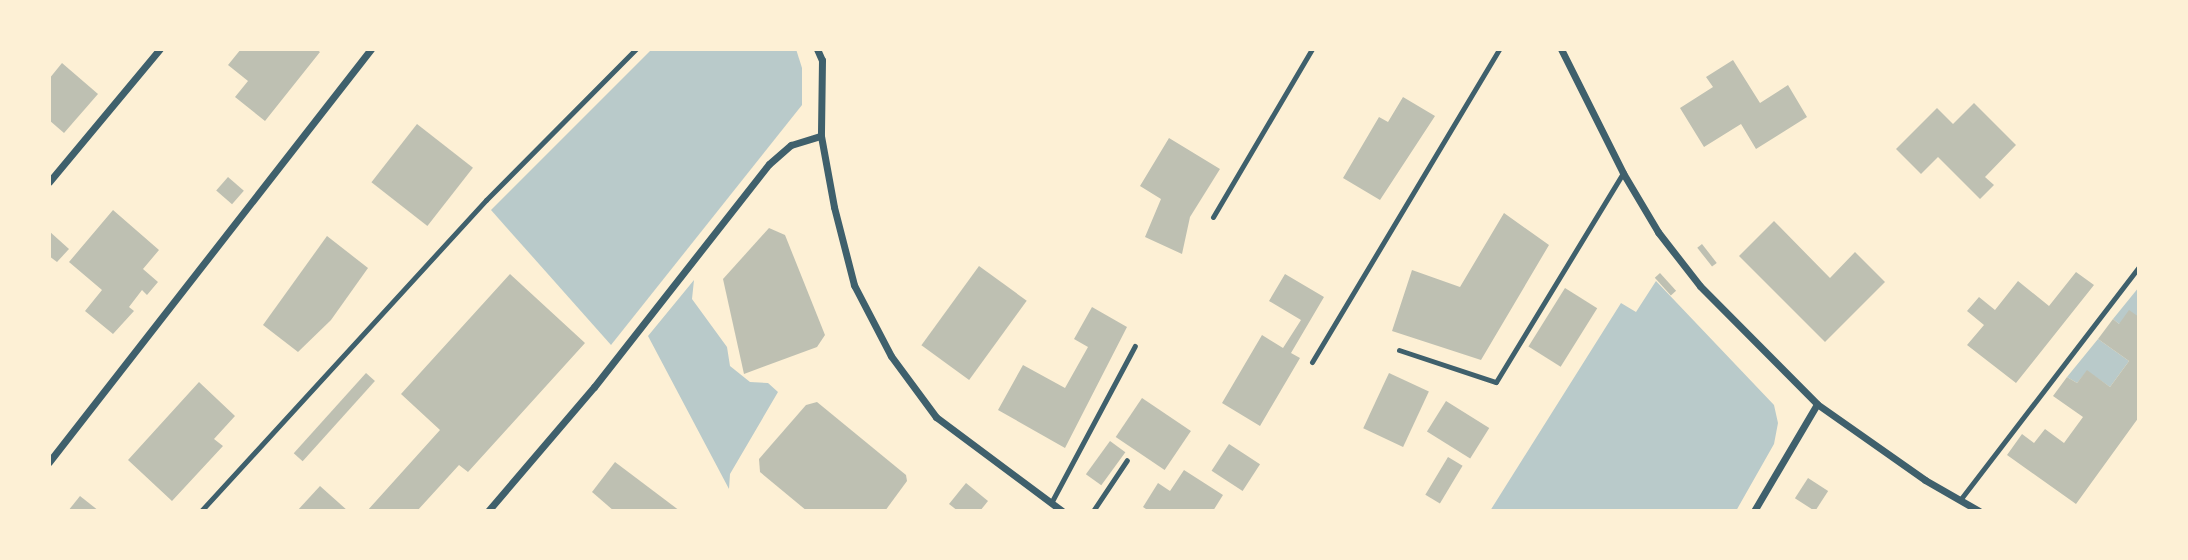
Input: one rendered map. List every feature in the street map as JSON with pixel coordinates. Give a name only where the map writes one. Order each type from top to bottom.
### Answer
[{"type":"street","points":[[49,182],[160,49]]},
{"type":"street","points":[[49,463],[371,49]]},
{"type":"street","points":[[817,49],[822,60],[821,136],[854,285],[891,356],[936,416],[1062,511]]},
{"type":"street","points":[[1561,49],[1623,173],[1658,232],[1700,286],[1816,404],[1979,511]]},
{"type":"street","points":[[488,511],[594,387],[769,164],[792,145],[821,136]]},
{"type":"street","points":[[1754,511],[1816,404]]},
{"type":"lane","points":[[201,511],[486,200],[636,49]]},
{"type":"lane","points":[[1213,217],[1311,49]]},
{"type":"lane","points":[[1312,362],[1499,49]]},
{"type":"lane","points":[[1399,350],[1496,382],[1623,173]]},
{"type":"lane","points":[[1960,500],[2139,267]]},
{"type":"lane","points":[[1052,503],[1135,346]]},
{"type":"lane","points":[[1094,511],[1127,460]]},
{"type":"shaded area","points":[[652,49],[796,49],[802,68],[802,105],[611,345],[491,210]]},
{"type":"shaded area","points":[[694,280],[692,299],[727,347],[730,366],[750,382],[768,383],[778,392],[730,474],[729,489],[648,336]]},
{"type":"shaded area","points":[[1656,281],[1774,405],[1778,423],[1774,444],[1736,511],[1490,511],[1621,303],[1636,312]]},
{"type":"shaded area","points":[[2139,287],[2139,317],[2119,324],[2113,319]]},
{"type":"shaded area","points":[[2098,339],[2129,361],[2110,387],[2087,371],[2077,383],[2067,377]]},
{"type":"building","points":[[241,49],[316,49],[320,52],[265,121],[235,97],[248,81],[228,65]]},
{"type":"building","points":[[1733,60],[1760,103],[1788,85],[1807,117],[1756,149],[1741,124],[1704,147],[1680,108],[1713,87],[1706,77]]},
{"type":"building","points":[[62,63],[98,94],[64,133],[49,120],[49,79]]},
{"type":"building","points":[[1403,97],[1435,116],[1380,200],[1343,178],[1379,117],[1388,122]]},
{"type":"building","points":[[1974,103],[2016,145],[1985,177],[1994,185],[1980,199],[1938,157],[1921,174],[1896,149],[1937,108],[1953,124]]},
{"type":"building","points":[[417,124],[473,168],[427,226],[371,182]]},
{"type":"building","points":[[1169,138],[1220,169],[1190,217],[1182,254],[1145,237],[1161,199],[1140,186]]},
{"type":"building","points":[[228,177],[244,191],[232,204],[216,191]]},
{"type":"building","points":[[113,210],[159,250],[143,269],[158,282],[147,295],[142,290],[129,307],[134,311],[113,334],[85,311],[102,290],[69,262]]},
{"type":"building","points":[[1504,213],[1549,245],[1481,360],[1392,331],[1412,270],[1460,287]]},
{"type":"building","points":[[1774,221],[1830,278],[1855,252],[1885,282],[1825,342],[1739,256]]},
{"type":"building","points":[[769,228],[785,235],[825,335],[817,347],[744,374],[723,279]]},
{"type":"building","points":[[49,231],[69,249],[57,262],[49,256]]},
{"type":"building","points":[[327,236],[368,268],[331,320],[298,352],[263,325]]},
{"type":"building","points":[[1702,244],[1717,263],[1712,267],[1697,248]]},
{"type":"building","points":[[979,266],[1027,301],[969,380],[921,345]]},
{"type":"building","points":[[2076,272],[2094,285],[2016,383],[1967,345],[1984,325],[1967,311],[1979,297],[1995,310],[2018,281],[2049,306]]},
{"type":"building","points":[[1660,273],[1676,291],[1671,296],[1655,278]]},
{"type":"building","points":[[510,274],[585,343],[468,472],[459,465],[417,511],[367,511],[440,430],[401,394]]},
{"type":"building","points":[[1285,274],[1324,297],[1291,353],[1300,358],[1260,426],[1222,403],[1262,335],[1283,348],[1301,320],[1269,301]]},
{"type":"building","points":[[1565,288],[1597,308],[1561,367],[1528,347]]},
{"type":"building","points":[[1092,307],[1127,327],[1065,448],[998,410],[1023,365],[1065,388],[1088,347],[1074,339]]},
{"type":"building","points":[[2129,310],[2139,317],[2139,417],[2076,504],[2007,455],[2022,434],[2034,443],[2045,429],[2064,443],[2083,417],[2053,396],[2067,377],[2077,383],[2087,370],[2110,387],[2129,361],[2098,339],[2113,319],[2119,324]]},
{"type":"building","points":[[366,373],[375,381],[303,461],[294,453]]},
{"type":"building","points":[[1389,373],[1429,392],[1403,447],[1363,428]]},
{"type":"building","points":[[199,382],[235,416],[214,439],[223,446],[172,501],[128,460]]},
{"type":"building","points":[[1142,398],[1191,431],[1165,470],[1116,437]]},
{"type":"building","points":[[1446,401],[1489,428],[1470,459],[1427,432]]},
{"type":"building","points":[[817,402],[906,475],[907,481],[885,511],[807,511],[760,472],[759,459],[806,405]]},
{"type":"building","points":[[1110,441],[1125,452],[1101,485],[1086,474]]},
{"type":"building","points":[[1229,444],[1260,464],[1243,491],[1212,471]]},
{"type":"building","points":[[1448,457],[1463,466],[1440,503],[1425,495]]},
{"type":"building","points":[[615,462],[680,511],[614,511],[592,492]]},
{"type":"building","points":[[1184,470],[1223,495],[1213,511],[1149,511],[1143,507],[1158,483],[1170,491]]},
{"type":"building","points":[[1808,478],[1828,491],[1815,511],[1795,498]]},
{"type":"building","points":[[966,483],[988,501],[980,511],[958,511],[949,504]]},
{"type":"building","points":[[320,486],[348,511],[297,511]]},
{"type":"building","points":[[80,496],[99,511],[68,511]]}]
